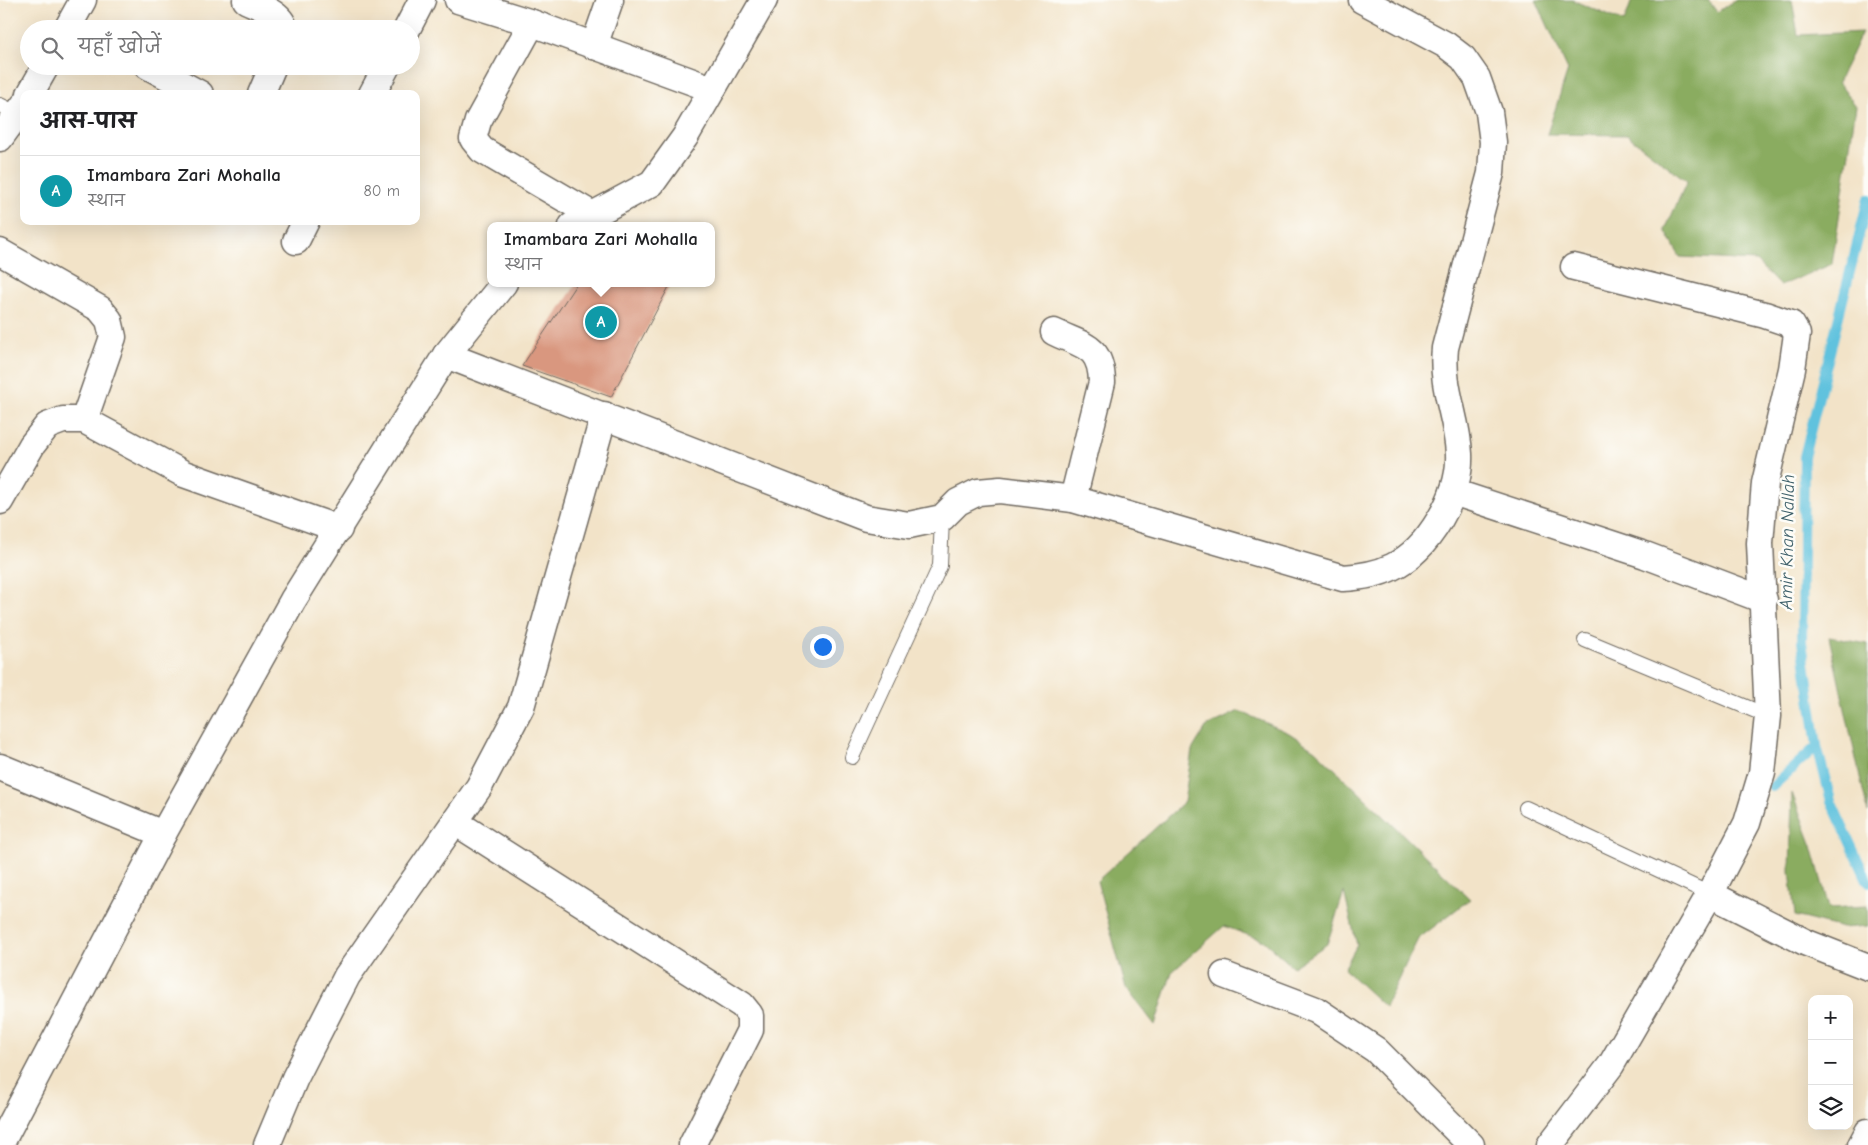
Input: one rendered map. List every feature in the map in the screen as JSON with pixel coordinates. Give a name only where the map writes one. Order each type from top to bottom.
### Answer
[{"type":"street","points":[[74,20],[83,0]]},
{"type":"street","points":[[246,0],[277,16],[280,20]]},
{"type":"street","points":[[412,20],[422,0]]},
{"type":"street","points":[[458,0],[532,24],[712,89]]},
{"type":"street","points":[[594,46],[610,0]]},
{"type":"street","points":[[532,24],[478,121],[474,138],[482,150],[581,220],[652,183],[685,137],[764,0]]},
{"type":"street","points":[[446,355],[866,518],[909,525],[942,518],[958,502],[978,492],[1000,490],[1073,499],[1344,578],[1366,576],[1392,567],[1416,550],[1444,514],[1453,492],[1459,456],[1455,425],[1443,370],[1445,348],[1491,173],[1493,142],[1489,112],[1477,78],[1463,58],[1446,45],[1362,0]]},
{"type":"street","points":[[28,90],[39,75]]},
{"type":"street","points":[[165,75],[193,90]]},
{"type":"street","points":[[263,90],[269,75]]},
{"type":"street","points":[[374,90],[382,75]]},
{"type":"street","points":[[0,138],[18,104]]},
{"type":"street","points":[[0,252],[100,309],[109,320],[113,337],[84,420]]},
{"type":"street","points":[[1550,1145],[1610,1065],[1700,890],[1747,823],[1762,773],[1768,716],[1760,543],[1765,483],[1792,369],[1798,334],[1791,324],[1765,315],[1574,267]]},
{"type":"street","points":[[0,1145],[163,834],[293,600],[446,355],[501,287]]},
{"type":"street","points":[[1054,332],[1093,350],[1102,365],[1102,382],[1073,499]]},
{"type":"street","points":[[267,1145],[295,1078],[347,976],[479,787],[521,707],[604,415]]},
{"type":"street","points":[[0,501],[32,445],[47,426],[64,420],[84,420],[184,474],[339,529]]},
{"type":"street","points":[[1453,492],[1645,556],[1764,600]]},
{"type":"street","points":[[0,767],[163,834]]},
{"type":"street","points":[[455,822],[725,992],[742,1005],[750,1015],[750,1030],[692,1145]]},
{"type":"street","points":[[1700,890],[1807,942],[1868,967]]},
{"type":"street","points":[[1224,975],[1316,1010],[1376,1050],[1471,1145]]},
{"type":"street","points":[[1861,1145],[1868,1132]]},
{"type":"lane","points":[[852,757],[940,566],[942,518]]},
{"type":"lane","points":[[1585,640],[1768,716]]},
{"type":"lane","points":[[1526,808],[1700,890]]},
{"type":"green space","points":[[1536,0],[1572,0],[1624,22],[1632,0],[1708,0],[1717,12],[1736,0],[1792,0],[1798,35],[1862,32],[1838,82],[1856,106],[1832,264],[1780,286],[1756,261],[1680,257],[1665,230],[1687,181],[1627,135],[1547,134],[1568,70]]},
{"type":"green space","points":[[1829,637],[1868,644],[1868,813]]},
{"type":"green space","points":[[1239,711],[1289,733],[1315,750],[1470,899],[1418,939],[1385,1007],[1344,969],[1357,945],[1344,892],[1327,944],[1293,967],[1264,941],[1224,926],[1172,972],[1155,1025],[1126,988],[1097,881],[1184,802],[1192,750],[1206,727]]},
{"type":"green space","points":[[1792,793],[1812,846],[1829,908],[1867,906],[1868,926],[1842,928],[1795,916],[1790,871]]},
{"type":"building","points":[[574,287],[669,287],[611,397],[522,366]]},
{"type":"waterway","name":"Amir Khan Nallah","points":[[1868,199],[1804,457],[1802,642],[1817,746],[1831,801],[1868,882]]},
{"type":"waterway","points":[[1772,787],[1817,746]]},
{"type":"place","name":"Imambara Zari Mohalla","points":[[601,322]]}]
